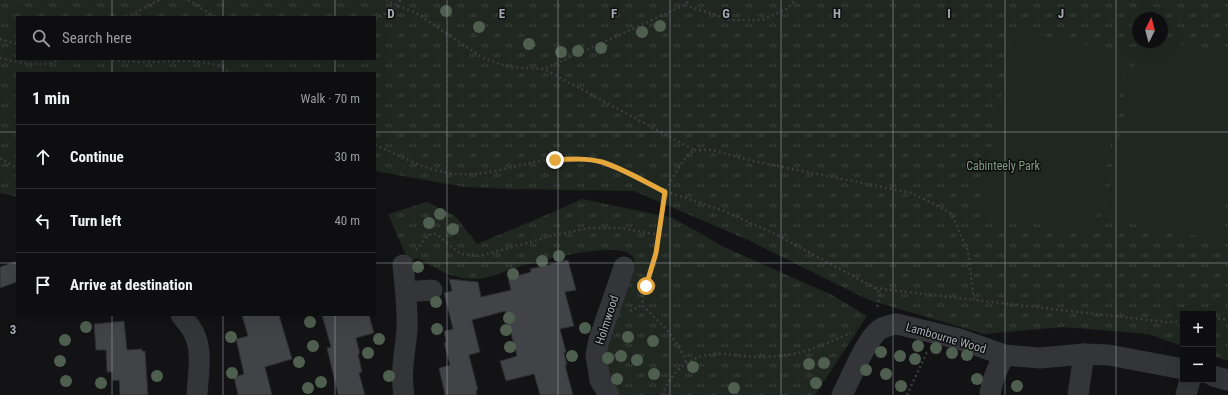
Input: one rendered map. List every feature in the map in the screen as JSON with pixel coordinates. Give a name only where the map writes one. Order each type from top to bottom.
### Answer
[{"type":"street","points":[[404,395],[402,367],[406,331],[406,292],[409,259]]},
{"type":"street","name":"Holmwood","points":[[609,395],[600,380],[596,355],[599,340],[624,267]]},
{"type":"street","points":[[406,292],[432,290]]},
{"type":"street","points":[[182,316],[193,331],[198,346],[197,395]]},
{"type":"street","name":"Lambourne Wood","points":[[870,341],[878,331],[886,326],[897,324],[960,339],[1004,356],[1040,358],[1084,354],[1109,355],[1180,368]]},
{"type":"street","points":[[842,395],[870,341]]},
{"type":"street","points":[[1078,395],[1084,354]]},
{"type":"street","name":"Lambourne Wood","points":[[990,395],[996,372],[1004,356]]},
{"type":"street","points":[[1216,377],[1228,380]]},
{"type":"street","points":[[1186,395],[1189,383]]},
{"type":"path","points":[[129,16],[160,0]]},
{"type":"path","points":[[188,0],[214,16]]},
{"type":"path","points":[[386,0],[416,13],[483,58],[509,67],[544,69],[694,150],[712,150],[753,161],[912,193],[951,213],[968,251],[974,300]]},
{"type":"path","points":[[399,6],[400,0]]},
{"type":"path","points":[[544,69],[685,5],[689,0]]},
{"type":"path","points":[[685,5],[731,20],[762,20],[787,9],[795,0]]},
{"type":"path","points":[[376,18],[399,6]]},
{"type":"path","points":[[0,39],[16,44]]},
{"type":"path","points":[[0,58],[33,64],[57,62],[60,60]]},
{"type":"path","points":[[119,60],[142,62],[203,62],[224,68],[229,72]]},
{"type":"path","points":[[376,145],[429,169],[458,174],[479,174],[545,160],[577,159],[602,162],[616,167],[665,192],[724,211],[776,235],[875,288],[880,293],[870,341],[862,334],[853,332],[793,354],[760,357],[724,354],[706,355],[695,358],[681,366],[670,380],[662,395]]},
{"type":"path","points":[[686,362],[671,335],[642,305],[656,253],[665,192],[682,162],[687,155],[694,150]]},
{"type":"path","points":[[0,158],[16,167]]},
{"type":"path","points":[[409,259],[431,234],[439,236],[461,254],[480,256],[555,235],[589,228],[620,228],[659,234]]},
{"type":"path","points":[[875,288],[1166,322],[1180,321]]},
{"type":"path","points":[[1216,320],[1228,318]]},
{"type":"path","points":[[907,395],[936,333]]},
{"type":"green space","name":"Cabinteely Park","points":[[0,0],[1228,0],[1228,361],[1216,357],[1216,311],[1180,311],[1180,345],[1148,334],[1063,327],[984,334],[869,300],[748,240],[634,191],[465,187],[376,171],[376,72],[16,72],[16,197],[0,193]]},
{"type":"green space","points":[[1013,31],[1128,53],[1093,235],[979,213]]},
{"type":"green space","points":[[1168,42],[1228,54],[1228,194],[1219,240],[1104,219],[1137,48],[1168,48]]},
{"type":"green space","points":[[582,199],[673,218],[724,247],[832,295],[867,316],[815,395],[620,395],[612,385],[604,358],[633,266],[634,260],[632,256],[624,252],[597,250],[547,259],[481,279],[467,279],[445,273],[417,258],[409,262],[388,214],[427,202],[455,216],[477,244]]},
{"type":"building","points":[[568,260],[576,290],[565,292],[574,326],[560,329],[566,352],[564,353],[567,365],[565,365],[573,395],[540,395],[534,374],[506,381],[500,361],[517,356],[505,311],[472,320],[480,352],[469,355],[478,390],[476,390],[477,395],[445,395],[439,368],[450,365],[444,343],[446,342],[444,331],[453,329],[444,293],[452,291],[449,279],[478,282],[481,297],[511,290],[508,278],[531,272],[530,269]]},
{"type":"building","points":[[16,261],[16,282],[0,288],[0,267]]},
{"type":"building","points":[[242,316],[279,316],[292,359],[265,367],[272,395],[238,395],[234,377],[244,374],[236,339],[248,336]]},
{"type":"building","points":[[322,316],[369,316],[374,333],[356,338],[362,372],[359,373],[365,395],[338,395],[327,348],[331,347]]},
{"type":"building","points":[[124,321],[127,350],[142,349],[142,351],[145,351],[148,395],[120,395],[119,380],[113,381],[112,372],[107,372],[106,350],[96,350],[94,324]]},
{"type":"route","points":[[555,160],[577,159],[602,162],[616,167],[665,192],[656,253],[646,286]]}]
